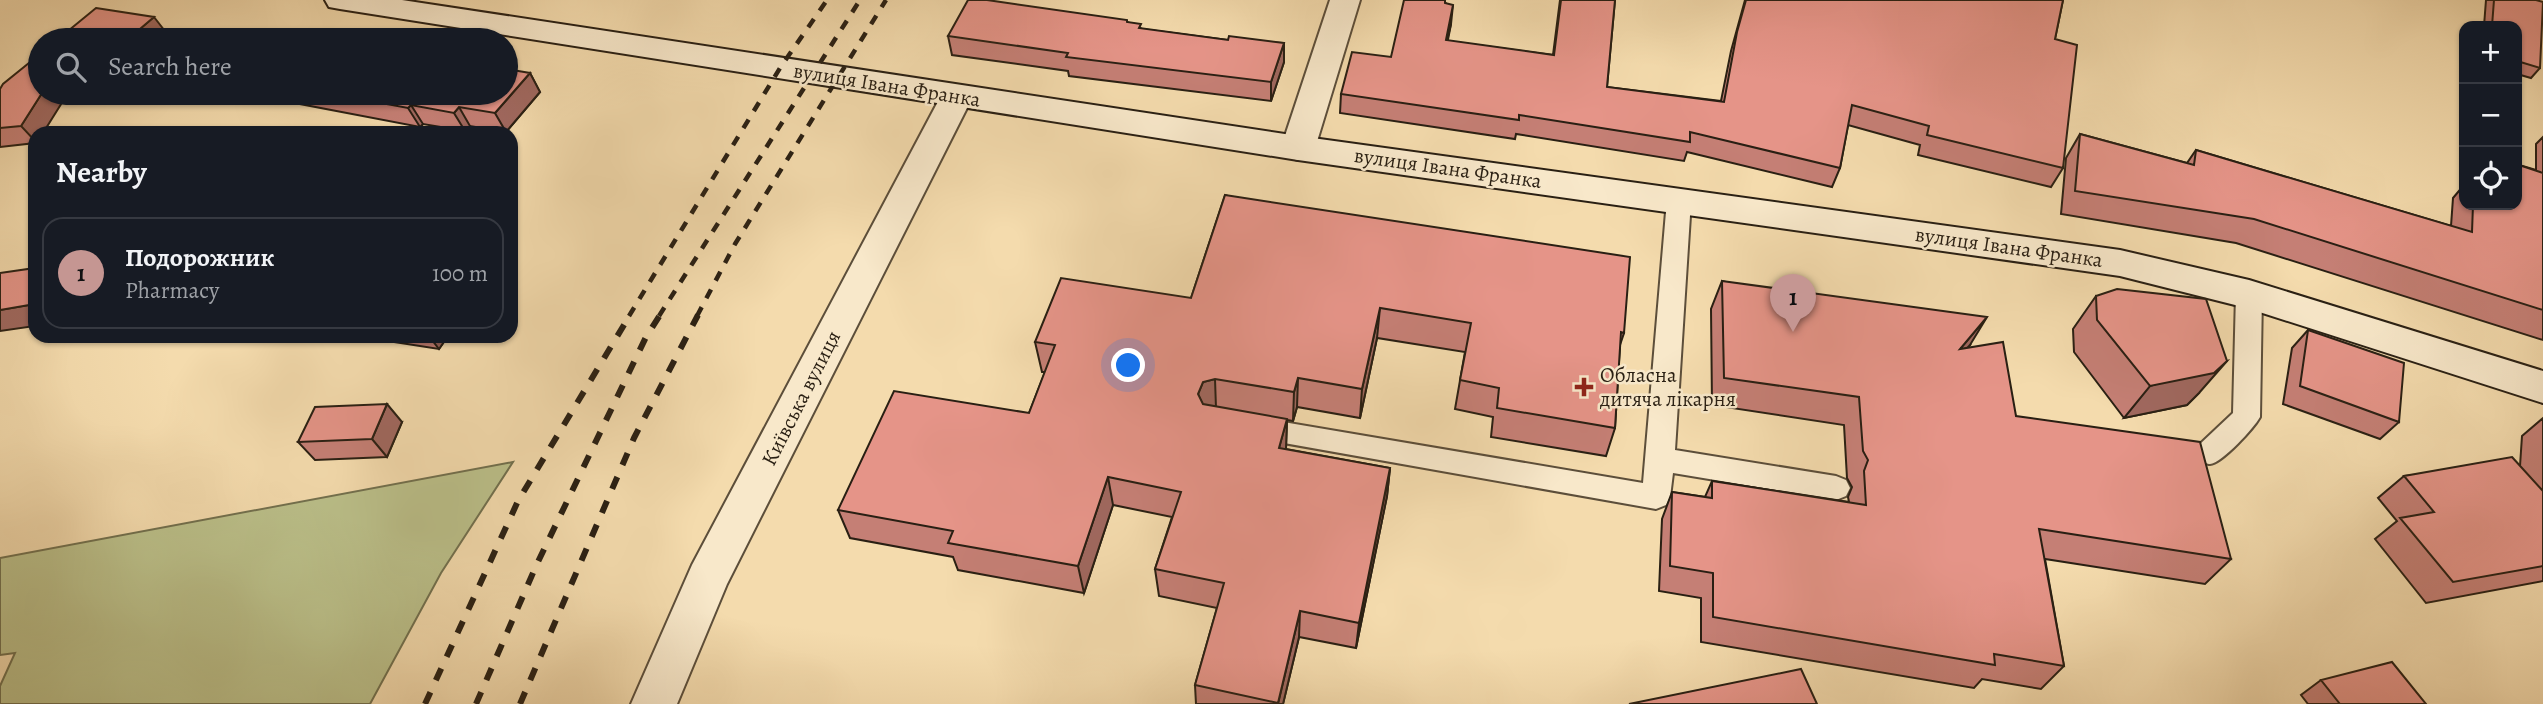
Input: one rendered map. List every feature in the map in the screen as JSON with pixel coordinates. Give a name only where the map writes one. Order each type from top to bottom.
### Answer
[{"type":"main road","name":"вулиця Івана Франка","points":[[340,0],[1298,148],[2120,263],[2249,294],[2543,387]]},
{"type":"main road","points":[[1298,148],[1345,0]]},
{"type":"main road","name":"Київська вулиця","points":[[654,704],[707,579],[957,96]]},
{"type":"lane","points":[[1230,424],[1656,497],[1679,200]]},
{"type":"lane","points":[[2209,453],[2246,417],[2249,294]]},
{"type":"lane","points":[[1660,459],[1836,488]]},
{"type":"green space","points":[[513,462],[441,573],[370,704],[0,704],[0,686],[15,653],[0,655],[0,558]]},
{"type":"building","points":[[968,0],[987,0],[1127,20],[1141,24],[1139,28],[1228,40],[1229,36],[1284,43],[1271,82],[1066,57],[1068,53],[948,36]]},
{"type":"building","points":[[1404,0],[1445,0],[1445,3],[1453,5],[1446,40],[1554,55],[1561,0],[1615,0],[1607,87],[1724,102],[1746,0],[2063,0],[2055,39],[2077,45],[2063,168],[1927,135],[1929,126],[1852,105],[1840,168],[1690,132],[1690,142],[1519,115],[1519,120],[1341,94],[1352,52],[1391,57]]},
{"type":"building","points":[[2494,0],[2543,2],[2540,68],[2522,63],[2522,21],[2492,21]]},
{"type":"building","points":[[96,8],[154,17],[141,28],[72,28]]},
{"type":"building","points":[[28,64],[28,105],[34,105],[21,126],[0,128],[0,89]]},
{"type":"building","points":[[518,71],[530,73],[518,87]]},
{"type":"building","points":[[411,105],[502,105],[495,113],[459,107],[454,113]]},
{"type":"building","points":[[2080,134],[2194,165],[2196,150],[2472,232],[2473,210],[2522,210],[2522,166],[2543,173],[2543,310],[2254,219],[2075,191]]},
{"type":"building","points":[[1225,195],[1630,257],[1624,333],[1621,332],[1615,428],[1497,408],[1499,388],[1460,380],[1471,323],[1380,308],[1362,389],[1298,378],[1294,392],[1215,379],[1203,382],[1198,394],[1203,404],[1287,419],[1279,448],[1390,468],[1359,623],[1300,611],[1278,703],[1195,685],[1224,583],[1155,569],[1181,492],[1108,477],[1078,566],[948,543],[953,531],[838,510],[894,391],[1029,413],[1055,345],[1035,342],[1061,278],[1191,298]]},
{"type":"building","points":[[28,269],[28,305],[0,310],[0,273]]},
{"type":"building","points":[[1722,281],[1987,317],[1960,349],[2003,342],[2016,416],[2200,442],[2231,559],[2039,529],[2064,666],[1994,654],[1995,665],[1713,617],[1713,573],[1670,566],[1672,492],[1712,498],[1712,481],[1866,505],[1864,471],[1868,460],[1863,451],[1859,397],[1724,378]]},
{"type":"building","points":[[2117,289],[2206,299],[2227,361],[2214,373],[2150,386],[2097,320],[2096,296]]},
{"type":"building","points":[[2308,330],[2404,363],[2399,422],[2300,386]]},
{"type":"building","points":[[387,404],[372,439],[298,442],[315,407]]},
{"type":"building","points":[[2512,457],[2543,491],[2543,566],[2453,582],[2400,518],[2434,512],[2404,476]]},
{"type":"building","points":[[2392,662],[2426,704],[2340,704],[2321,680]]},
{"type":"building","points":[[1801,669],[1817,704],[1629,704]]},
{"type":"railway","points":[[629,316],[780,68],[827,0]]},
{"type":"railway","points":[[659,316],[860,0]]},
{"type":"railway","points":[[697,316],[735,244],[886,0]]},
{"type":"railway","points":[[425,704],[518,501],[630,315]]},
{"type":"railway","points":[[476,704],[536,566],[646,337],[660,315]]},
{"type":"railway","points":[[520,704],[634,438],[698,315]]},
{"type":"place","name":"Подорожник","points":[[1793,332]]},
{"type":"place","name":"Обласна дитяча лікарня","points":[[1584,387]]}]
